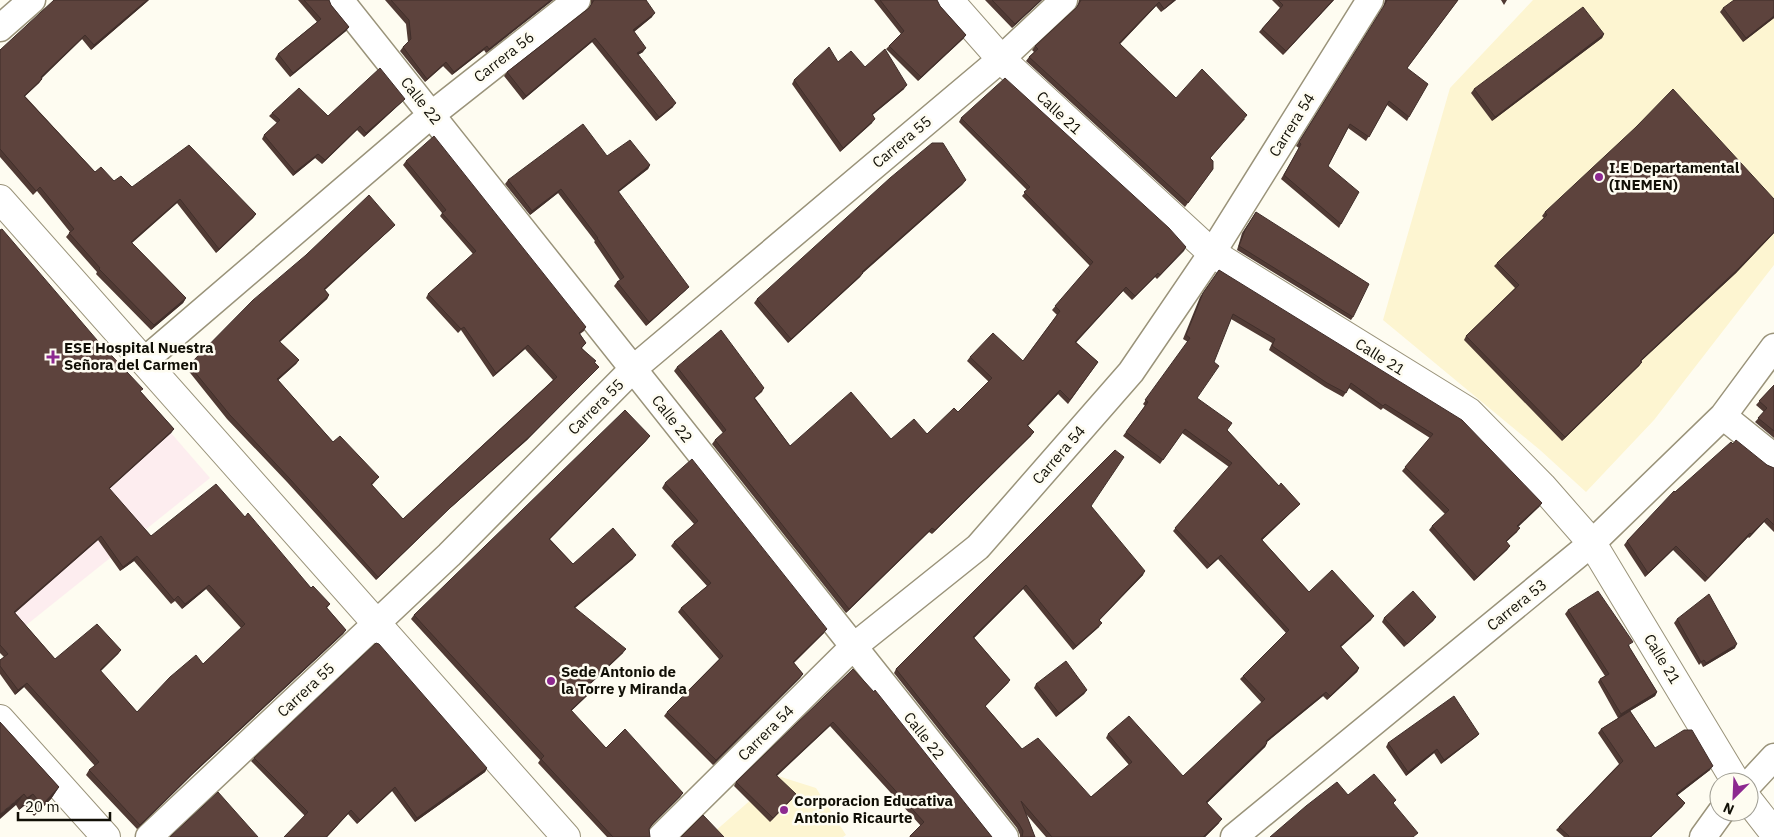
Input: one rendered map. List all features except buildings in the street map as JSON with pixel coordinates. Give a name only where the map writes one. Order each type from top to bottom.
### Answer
[{"type":"street","points":[[0,28],[32,0]]},
{"type":"street","name":"Calle 22","points":[[340,0],[1004,837]]},
{"type":"street","name":"Carrera 56","points":[[144,361],[431,115],[577,0]]},
{"type":"street","name":"Calle 21","points":[[949,0],[1001,59],[1212,253],[1469,412],[1542,486],[1592,543],[1730,772]]},
{"type":"street","name":"Carrera 55","points":[[149,837],[449,555],[633,369],[1001,59],[1064,0]]},
{"type":"street","name":"Carrera 54","points":[[661,837],[853,647],[978,547],[1131,372],[1212,253],[1370,0]]},
{"type":"street","points":[[0,199],[566,837]]},
{"type":"street","name":"Carrera 53","points":[[1234,837],[1592,543],[1723,416],[1774,347]]},
{"type":"street","points":[[1723,416],[1774,457]]},
{"type":"street","points":[[0,719],[106,837]]},
{"type":"street","points":[[1759,773],[1774,757]]},
{"type":"street","points":[[1703,837],[1714,822]]},
{"type":"shaded area","name":"I.E Departamental (INEMEN)","points":[[1533,0],[1774,0],[1774,265],[1654,420],[1586,492],[1540,450],[1383,320],[1450,88]]},
{"type":"shaded area","name":"ESE Hospital Nuestra Señora del Carmen","points":[[0,236],[210,478],[0,646]]},
{"type":"shaded area","name":"Corporacion Educativa Antonio Ricaurte","points":[[778,776],[816,788],[846,835],[843,837],[716,837],[713,833]]},
{"type":"place","name":"I.E Departamental (INEMEN)","points":[[1599,177]]},
{"type":"place","name":"ESE Hospital Nuestra Señora del Carmen","points":[[53,357]]},
{"type":"place","name":"Sede Antonio de la Torre y Miranda","points":[[551,681]]},
{"type":"place","name":"Corporacion Educativa Antonio Ricaurte","points":[[784,810]]}]
